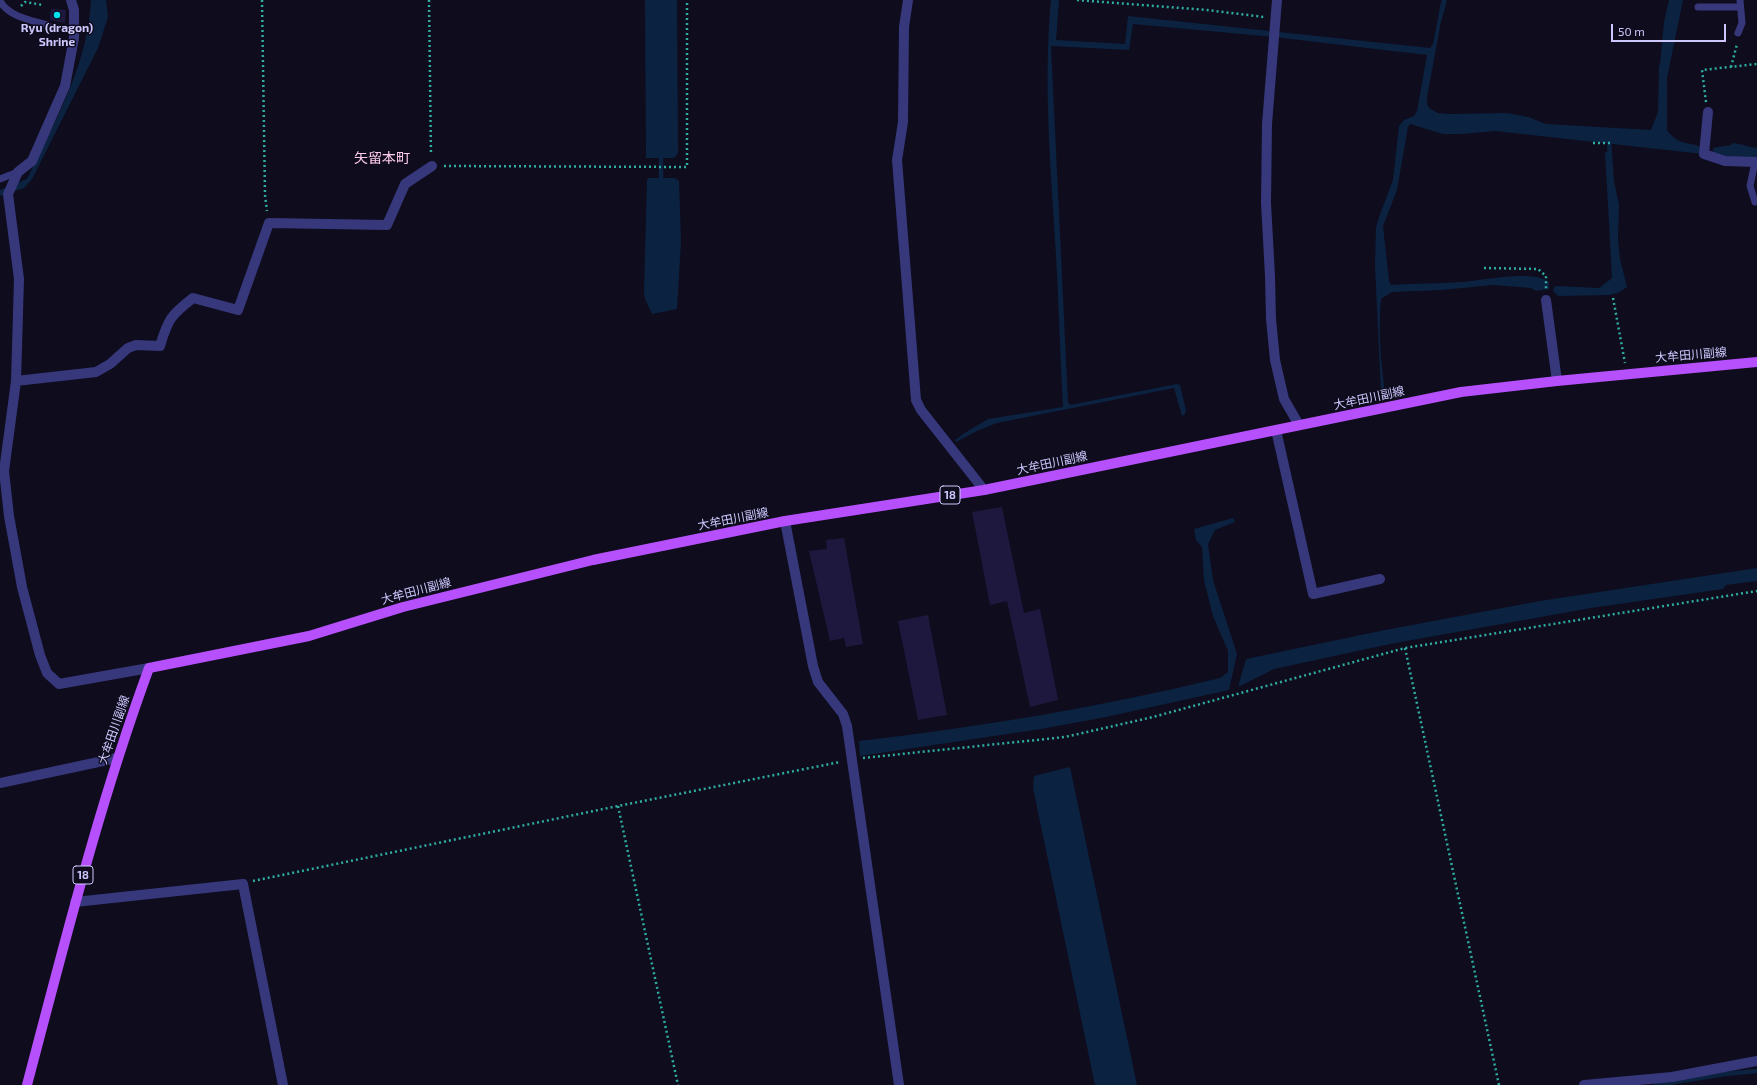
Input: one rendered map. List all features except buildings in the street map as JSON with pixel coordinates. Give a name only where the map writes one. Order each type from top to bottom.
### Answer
[{"type":"main road","name":"大牟田川副線","points":[[27,1085],[75,902],[118,758],[149,668],[309,636],[403,607],[593,560],[785,521],[984,490],[1461,392],[1557,381],[1757,362]]},
{"type":"street","points":[[71,0],[74,10],[74,38],[65,86],[32,161],[18,172],[8,194],[19,279],[16,381],[4,471],[9,516],[22,587],[40,655],[47,673],[59,684],[149,668]]},
{"type":"street","points":[[908,0],[904,27],[902,122],[897,160],[916,400],[921,410],[984,490]]},
{"type":"street","points":[[1277,0],[1267,124],[1266,188],[1271,319],[1275,360],[1284,399],[1299,425]]},
{"type":"street","points":[[1708,112],[1704,154],[1726,161],[1756,162]]},
{"type":"street","points":[[16,381],[96,372],[110,364],[128,348],[136,346],[160,346],[166,327],[175,312],[193,298],[238,310],[269,223],[387,225],[405,184],[432,166]]},
{"type":"street","points":[[1546,300],[1557,381]]},
{"type":"street","points":[[1276,430],[1313,594],[1380,579]]},
{"type":"street","points":[[785,521],[813,666],[818,682],[843,714],[848,726],[900,1085]]},
{"type":"street","points":[[0,783],[118,758]]},
{"type":"street","points":[[75,902],[243,884],[283,1085]]},
{"type":"street","points":[[1584,1085],[1672,1077],[1757,1061]]},
{"type":"lane","points":[[0,2],[4,9],[14,14],[48,25]]},
{"type":"lane","points":[[1698,7],[1740,4],[1742,23],[1738,33]]},
{"type":"lane","points":[[1755,202],[1750,186],[1756,162]]},
{"type":"lane","points":[[0,179],[18,172]]},
{"type":"path","points":[[262,0],[265,195],[269,223]]},
{"type":"path","points":[[429,0],[432,166],[687,167],[687,0]]},
{"type":"path","points":[[1077,0],[1207,10],[1275,22]]},
{"type":"path","points":[[14,14],[25,2],[43,5]]},
{"type":"path","points":[[1732,67],[1738,33]]},
{"type":"path","points":[[1708,112],[1702,70],[1757,64]]},
{"type":"path","points":[[1593,143],[1610,143]]},
{"type":"path","points":[[1484,268],[1538,269],[1546,276],[1546,300]]},
{"type":"path","points":[[1613,298],[1627,374]]},
{"type":"path","points":[[243,884],[618,806],[853,760],[1065,737],[1153,717],[1405,648],[1757,591]]},
{"type":"path","points":[[1405,648],[1499,1085]]},
{"type":"path","points":[[618,806],[678,1085]]},
{"type":"water","points":[[91,0],[106,0],[108,17],[98,48],[32,179],[24,188],[0,196],[0,190],[27,179],[59,114],[77,70],[84,47],[89,24]]},
{"type":"water","points":[[645,0],[677,0],[678,153],[674,158],[646,158]]},
{"type":"water","points":[[1051,0],[1059,0],[1056,40],[1125,44],[1128,16],[1430,48],[1433,44],[1441,2],[1442,0],[1447,0],[1441,22],[1427,97],[1427,104],[1430,109],[1438,113],[1449,114],[1507,113],[1528,117],[1546,124],[1651,130],[1658,112],[1659,66],[1664,22],[1669,0],[1683,0],[1667,78],[1667,130],[1675,139],[1679,141],[1703,148],[1703,154],[1495,131],[1443,134],[1410,124],[1408,127],[1397,190],[1383,226],[1389,281],[1391,285],[1452,283],[1506,277],[1532,276],[1542,278],[1549,282],[1549,289],[1536,291],[1531,288],[1493,285],[1442,290],[1392,292],[1381,299],[1380,346],[1385,393],[1381,393],[1375,265],[1376,228],[1393,180],[1399,126],[1404,120],[1414,116],[1417,111],[1427,55],[1274,37],[1133,24],[1129,50],[1051,46],[1068,402],[1070,405],[1177,384],[1180,385],[1186,410],[1185,414],[1182,416],[1174,388],[997,423],[956,442],[955,440],[963,434],[988,419],[1063,407],[1048,96]]},
{"type":"water","points":[[1733,143],[1757,148],[1757,163],[1747,163],[1713,153],[1713,148],[1731,145]]},
{"type":"water","points":[[1605,152],[1612,152],[1614,181],[1619,205],[1618,239],[1620,259],[1627,287],[1618,293],[1609,295],[1558,296],[1553,291],[1554,287],[1599,288],[1612,278]]},
{"type":"water","points":[[648,178],[675,178],[679,181],[681,241],[677,309],[652,314],[645,299],[644,293]]},
{"type":"water","points":[[1233,518],[1235,522],[1215,530],[1208,544],[1213,580],[1237,654],[1229,690],[1106,717],[1041,729],[860,756],[859,741],[995,723],[1041,715],[1131,698],[1220,678],[1228,672],[1228,651],[1213,616],[1204,580],[1202,547],[1196,540],[1194,529]]},
{"type":"water","points":[[1757,568],[1757,581],[1726,585],[1723,589],[1591,608],[1390,644],[1274,669],[1238,687],[1246,659],[1385,630],[1540,601]]},
{"type":"water","points":[[1070,767],[1137,1085],[1095,1085],[1033,788],[1034,776]]},
{"type":"waterway","points":[[1609,139],[1610,158]]},
{"type":"waterway","points":[[661,158],[661,178]]},
{"type":"waterway","points":[[1656,1085],[1725,1074],[1757,1071]]},
{"type":"place","name":"Ryu (dragon) Shrine","points":[[57,15]]},
{"type":"district","name":"矢留本町","points":[[382,158]]}]
